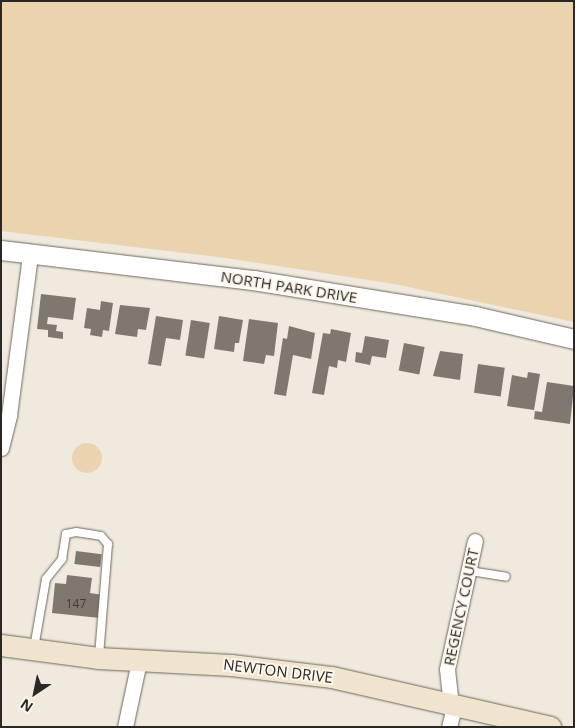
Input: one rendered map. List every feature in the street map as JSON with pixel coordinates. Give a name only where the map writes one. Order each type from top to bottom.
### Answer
[{"type":"main road","name":"NEWTON DRIVE","points":[[1,645],[98,658],[231,665],[324,676],[451,703],[550,727]]},
{"type":"street","name":"NORTH PARK DRIVE","points":[[1,250],[30,255],[253,280],[475,316],[574,340]]},
{"type":"street","points":[[1,448],[9,415],[30,255]]},
{"type":"street","name":"REGENCY COURT","points":[[449,727],[451,703],[447,668],[470,571],[475,541]]},
{"type":"street","points":[[125,727],[139,661]]},
{"type":"lane","points":[[34,650],[46,579],[62,559],[66,534],[76,532],[101,536],[108,544],[98,658]]},
{"type":"lane","points":[[470,571],[506,577]]},
{"type":"shaded area","points":[[1,1],[574,1],[574,322],[394,284],[226,258],[1,231]]},
{"type":"shaded area","points":[[87,443],[98,447],[102,458],[98,469],[87,473],[76,469],[72,458],[76,447]]},
{"type":"building","points":[[41,294],[76,298],[73,320],[48,317],[47,324],[57,325],[56,331],[63,332],[63,339],[48,337],[48,330],[37,329]]},
{"type":"building","points":[[101,301],[113,303],[109,331],[103,330],[102,337],[90,335],[91,329],[84,328],[87,308],[100,310]]},
{"type":"building","points":[[120,305],[150,308],[146,330],[138,329],[137,337],[115,334]]},
{"type":"building","points":[[156,316],[183,320],[180,340],[166,338],[161,366],[148,364]]},
{"type":"building","points":[[219,316],[243,320],[239,343],[235,343],[234,352],[214,349]]},
{"type":"building","points":[[249,319],[278,323],[274,356],[266,355],[264,364],[243,361]]},
{"type":"building","points":[[191,320],[210,323],[204,359],[185,356]]},
{"type":"building","points":[[289,326],[315,333],[311,359],[293,355],[286,396],[274,394],[283,338],[287,339]]},
{"type":"building","points":[[331,329],[351,333],[346,362],[338,360],[337,368],[329,366],[324,395],[312,393],[323,333],[330,334]]},
{"type":"building","points":[[365,336],[389,340],[386,358],[372,356],[370,365],[355,362],[356,352],[362,353]]},
{"type":"building","points":[[404,343],[425,347],[419,374],[399,370]]},
{"type":"building","points":[[440,351],[463,354],[460,380],[433,376]]},
{"type":"building","points":[[478,364],[505,368],[501,396],[474,393]]},
{"type":"building","points":[[528,372],[540,374],[534,410],[507,406],[512,375],[527,378]]},
{"type":"building","points":[[547,382],[574,386],[570,424],[534,419],[535,411],[542,412]]},
{"type":"building","points":[[76,551],[102,554],[100,567],[74,564]]},
{"type":"building","points":[[67,575],[92,578],[90,593],[103,595],[100,618],[52,613],[55,583],[66,584]]}]
